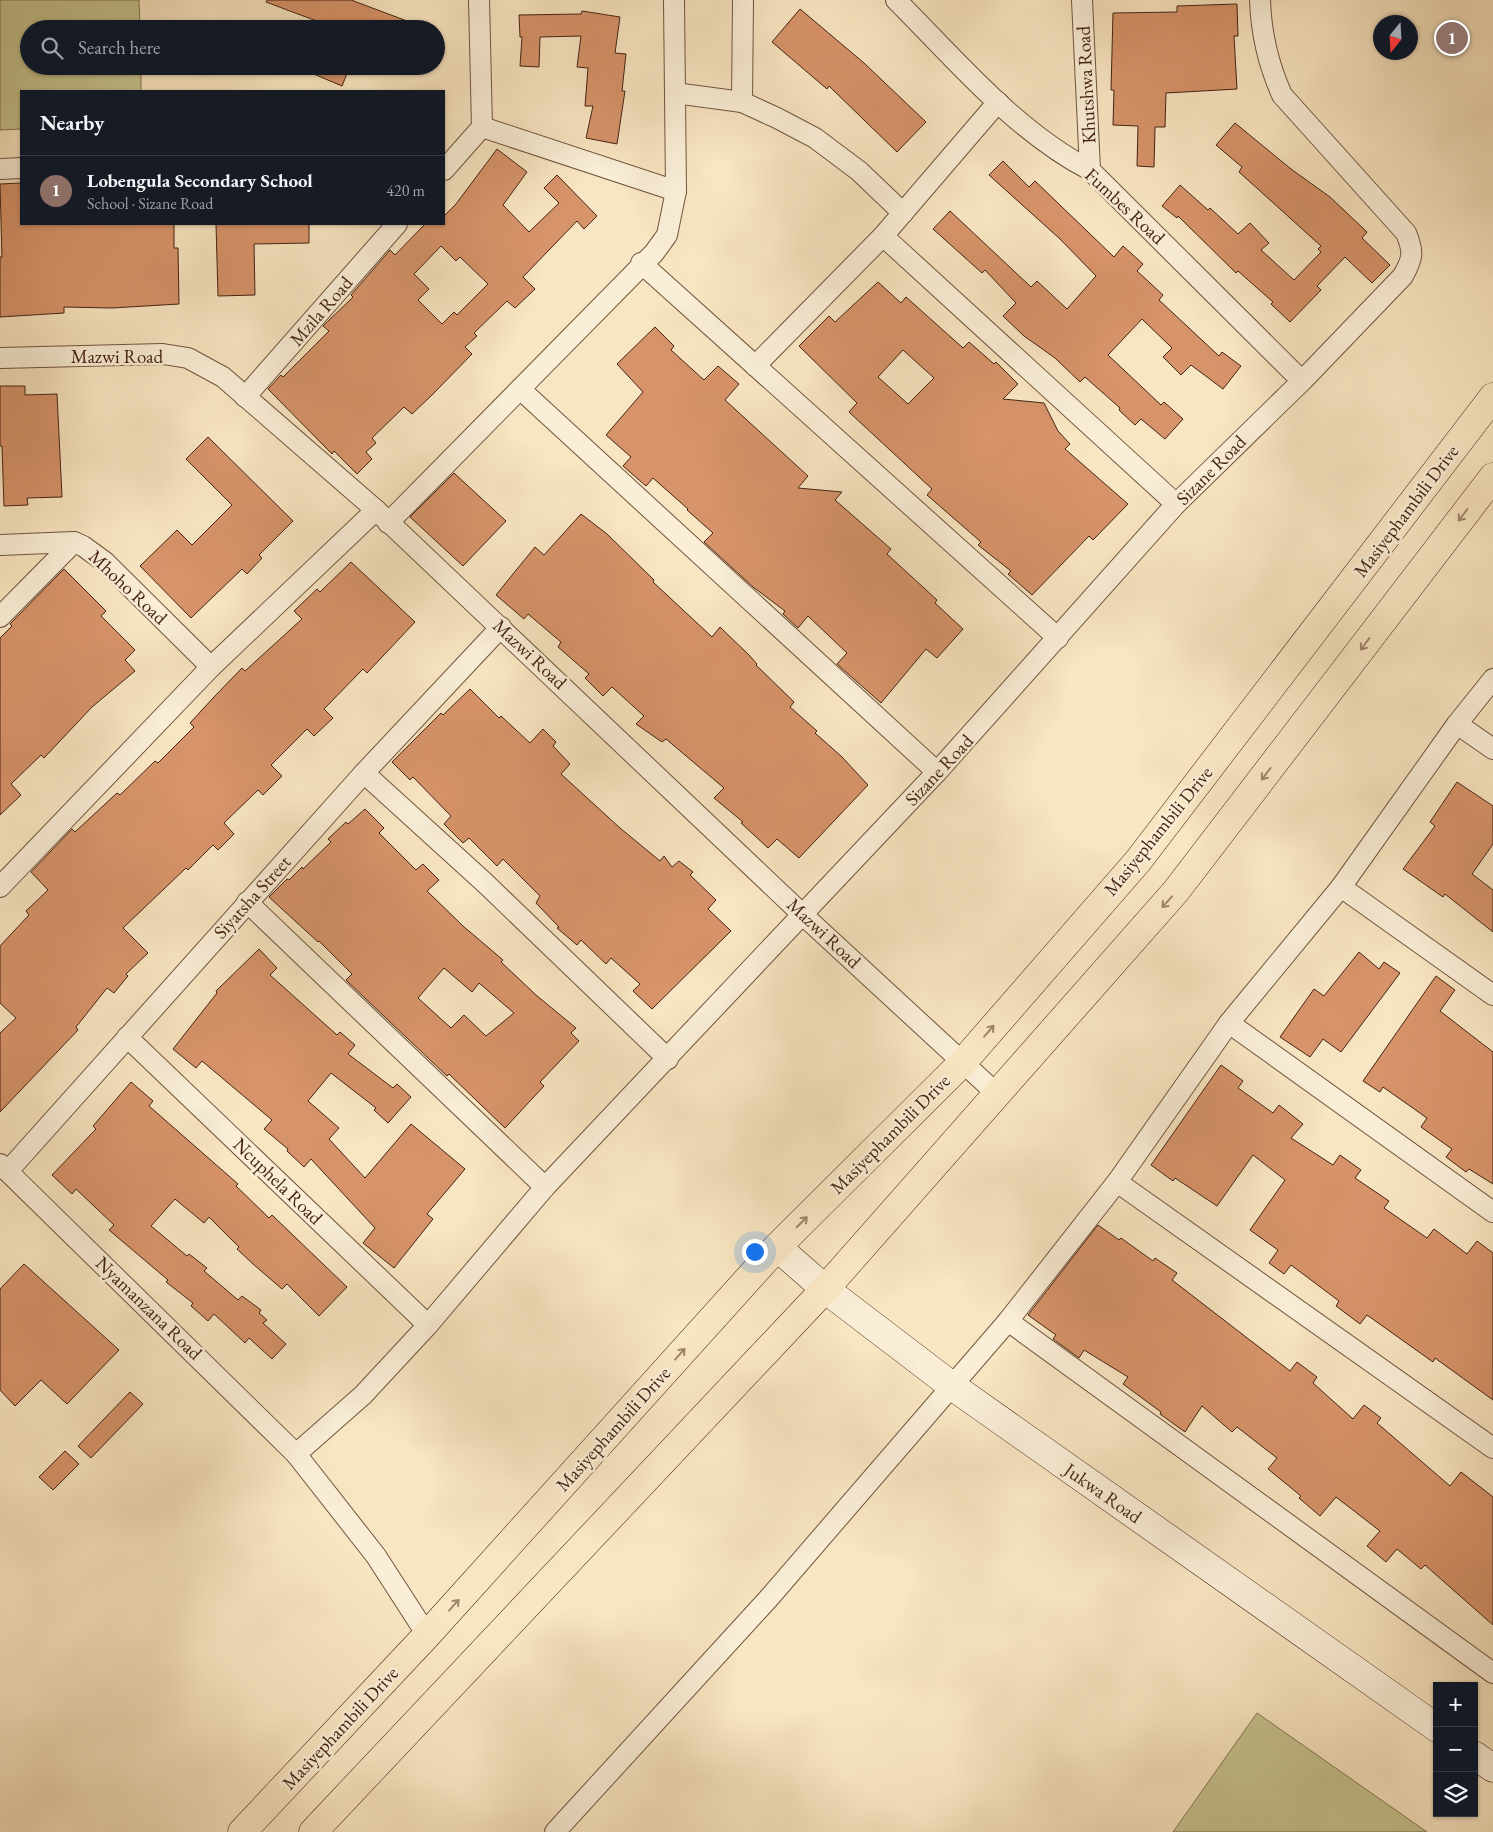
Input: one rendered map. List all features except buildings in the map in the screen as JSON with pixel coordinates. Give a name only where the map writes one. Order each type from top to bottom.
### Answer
[{"type":"main road","name":"Masiyephambili Drive","points":[[242,1832],[427,1635],[777,1247],[963,1062],[1138,861],[1493,397]]},
{"type":"main road","points":[[312,1832],[825,1289],[1176,892],[1493,477]]},
{"type":"street","points":[[479,0],[482,128]]},
{"type":"street","points":[[0,887],[211,667],[382,517],[520,389],[641,263],[654,253],[667,235],[676,191],[674,0]]},
{"type":"street","points":[[742,102],[744,0]]},
{"type":"street","name":"Fumbes Road","points":[[896,0],[998,102],[1047,143],[1090,170],[1302,381]]},
{"type":"street","name":"Khutshwa Road","points":[[1082,0],[1090,170]]},
{"type":"street","name":"Sizane Road","points":[[296,1454],[363,1395],[428,1326],[545,1187],[668,1059],[937,772],[1176,504],[1302,381],[1403,276],[1411,261],[1412,248],[1406,233],[1282,95],[1275,79],[1261,18],[1260,0]]},
{"type":"street","points":[[675,93],[742,102],[815,138],[859,171],[903,213]]},
{"type":"street","points":[[755,366],[883,236],[998,102]]},
{"type":"street","points":[[445,168],[452,153],[482,128]]},
{"type":"street","points":[[482,128],[676,191]]},
{"type":"street","points":[[0,169],[20,168]]},
{"type":"street","name":"Mzila Road","points":[[245,397],[396,225]]},
{"type":"street","points":[[883,236],[1176,504]]},
{"type":"street","points":[[641,263],[1058,638]]},
{"type":"street","name":"Mazwi Road","points":[[0,358],[163,354],[188,358],[208,367],[382,517],[997,1094]]},
{"type":"street","points":[[520,389],[937,772]]},
{"type":"street","points":[[0,617],[74,542]]},
{"type":"street","name":"Mhoho Road","points":[[0,545],[74,542],[83,546],[105,562],[211,667]]},
{"type":"street","name":"Siyatsha Street","points":[[4,1167],[127,1037],[364,773],[501,627]]},
{"type":"street","points":[[555,1832],[770,1598],[1008,1321],[1118,1182],[1229,1022],[1341,887],[1457,724],[1493,679]]},
{"type":"street","points":[[1457,724],[1493,749]]},
{"type":"street","points":[[364,773],[486,884],[668,1059]]},
{"type":"street","points":[[1341,887],[1493,995]]},
{"type":"street","points":[[247,902],[545,1187]]},
{"type":"street","points":[[1229,1022],[1493,1212]]},
{"type":"street","name":"Ncuphela Road","points":[[127,1037],[428,1326]]},
{"type":"street","name":"Nyamanzana Road","points":[[4,1167],[296,1454],[376,1556],[427,1635]]},
{"type":"street","points":[[1118,1182],[1493,1448]]},
{"type":"street","name":"Jukwa Road","points":[[777,1247],[825,1289],[952,1386],[1436,1727]]},
{"type":"street","points":[[1008,1321],[1493,1673]]},
{"type":"street","points":[[1478,1758],[1493,1768]]},
{"type":"shaded area","points":[[0,0],[139,0],[140,20],[20,20],[20,75],[141,75],[141,90],[20,90],[20,129],[0,130]]},
{"type":"shaded area","points":[[1257,1713],[1427,1832],[1173,1832]]},
{"type":"place","name":"Lobengula Secondary School","points":[[1452,38]]}]
